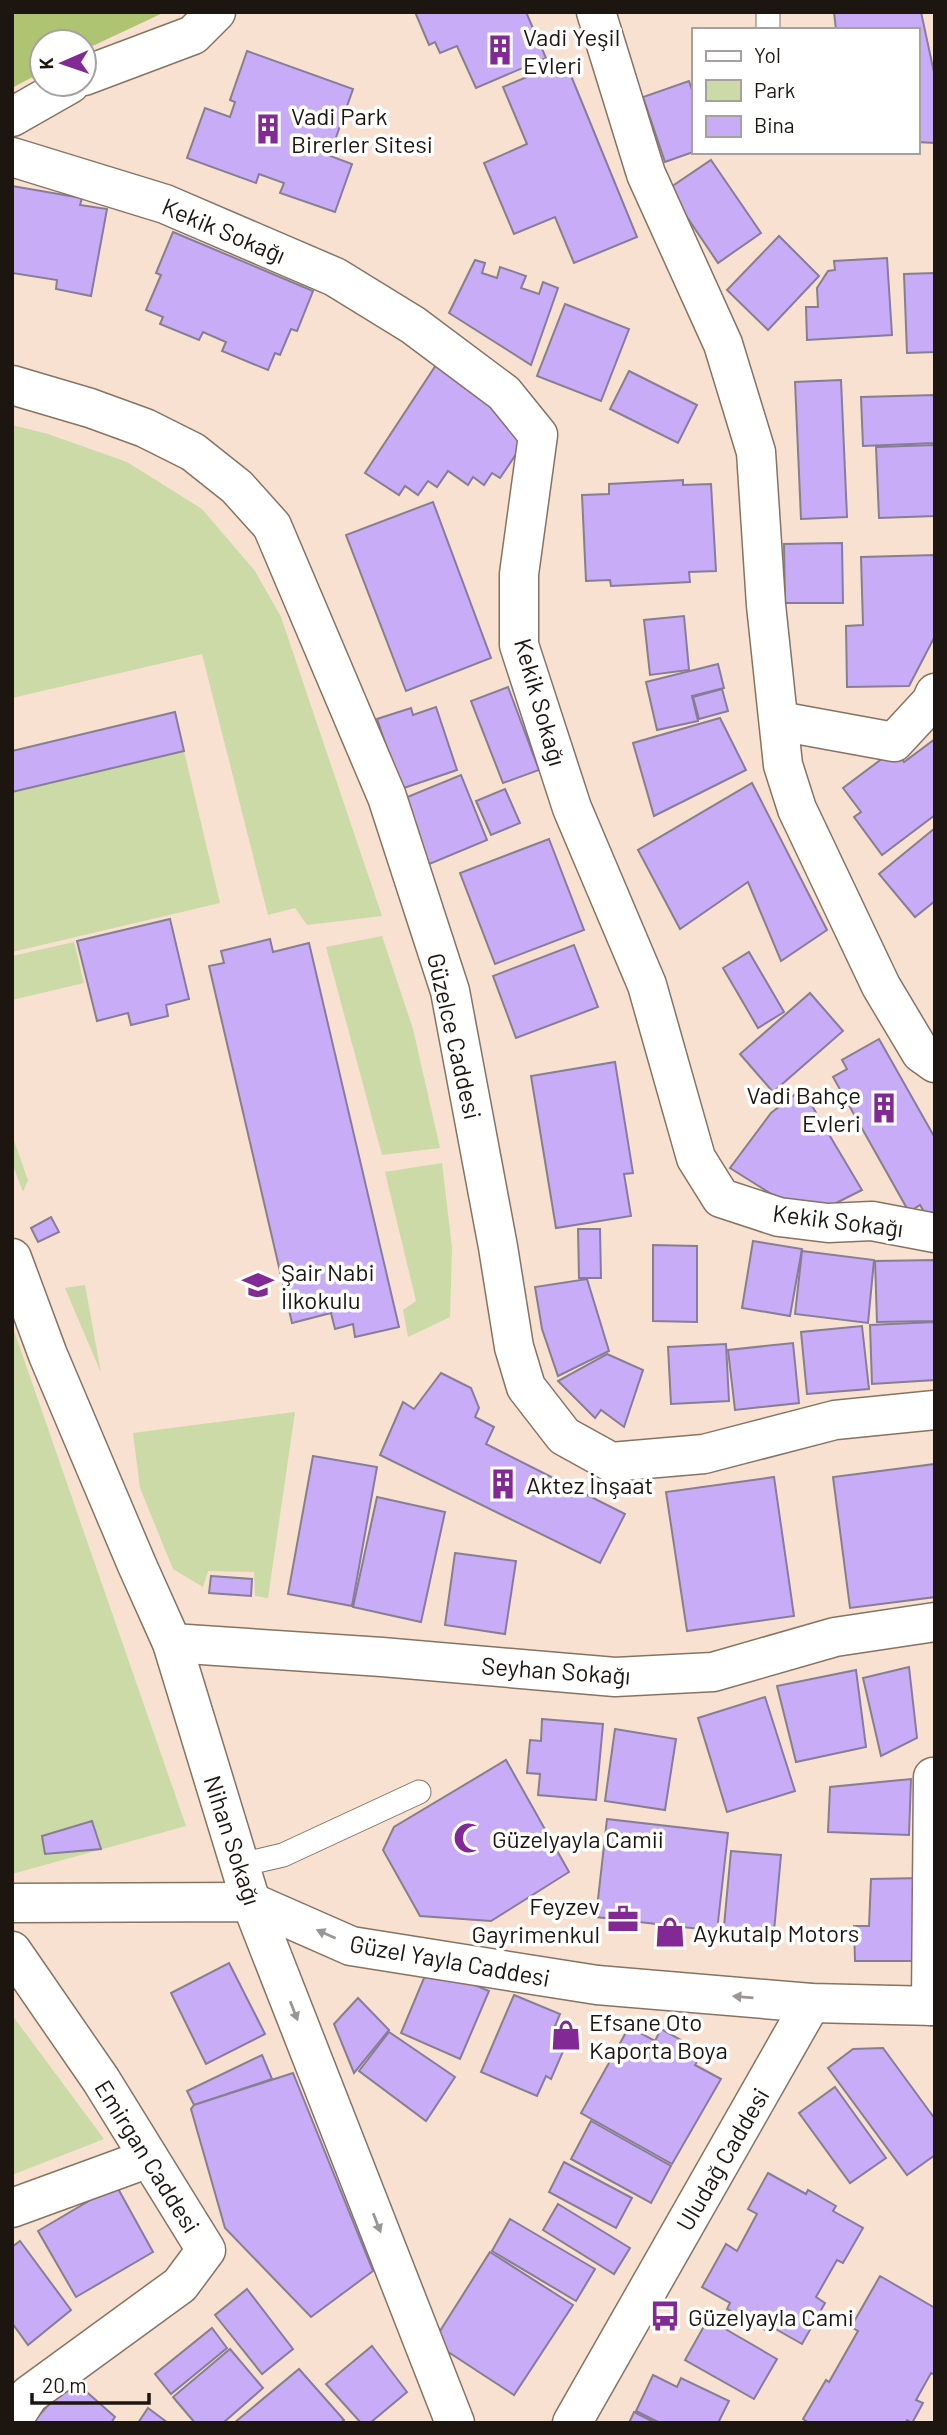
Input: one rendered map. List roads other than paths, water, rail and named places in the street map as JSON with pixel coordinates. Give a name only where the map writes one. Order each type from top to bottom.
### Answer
[{"type":"street","points":[[98,71],[193,35],[216,12]]},
{"type":"street","points":[[596,12],[646,174],[723,344],[756,452],[766,605],[783,765],[797,809],[881,986],[921,1054],[935,1063]]},
{"type":"street","points":[[12,117],[45,98]]},
{"type":"street","name":"Kekik Sokağı","points":[[12,157],[165,204],[335,277],[413,325],[505,393],[538,435],[519,574],[519,645],[572,808],[648,985],[695,1158],[721,1198],[779,1217],[828,1223],[872,1221],[935,1233]]},
{"type":"street","name":"Güzelce Caddesi","points":[[12,385],[90,408],[145,428],[193,452],[237,487],[272,526],[387,797],[450,991],[514,1347],[526,1387],[564,1436],[611,1462],[704,1454],[835,1420],[935,1410]]},
{"type":"street","points":[[779,721],[894,742],[931,702],[935,693]]},
{"type":"street","name":"Nihan Sokağı","points":[[12,1258],[48,1355],[136,1565],[172,1643],[251,1902],[455,2423]]},
{"type":"street","name":"Seyhan Sokağı","points":[[172,1643],[615,1676],[713,1672],[835,1637],[935,1622]]},
{"type":"street","points":[[811,2003],[933,2006],[933,1777]]},
{"type":"street","name":"Güzel Yayla Caddesi","points":[[12,1903],[251,1902],[351,1946],[597,1985],[811,2003]]},
{"type":"street","name":"Emirgan Caddesi","points":[[12,1951],[101,2080],[206,2250],[180,2285],[29,2395],[12,2421]]},
{"type":"street","name":"Uludağ Caddesi","points":[[572,2423],[811,2003]]},
{"type":"street","points":[[12,2208],[149,2158]]},
{"type":"lane","points":[[240,1865],[282,1854],[419,1792]]},
{"type":"place","name":"Vadi Yeşil Evleri","points":[[500,50]]},
{"type":"place","name":"Vadi Park Birerler Sitesi","points":[[268,129]]},
{"type":"place","name":"Vadi Bahçe Evleri","points":[[884,1108]]},
{"type":"place","name":"Şair Nabi İlkokulu","points":[[258,1285]]},
{"type":"place","name":"Aktez İnşaat","points":[[503,1484]]},
{"type":"place","name":"Güzelyayla Camii","points":[[469,1838]]},
{"type":"place","name":"Feyzev Gayrimenkul","points":[[623,1919]]},
{"type":"place","name":"Aykutalp Motors","points":[[670,1932]]},
{"type":"place","name":"Efsane Oto Kaporta Boya","points":[[566,2035]]},
{"type":"place","name":"Güzelyayla Cami","points":[[665,2316]]}]
